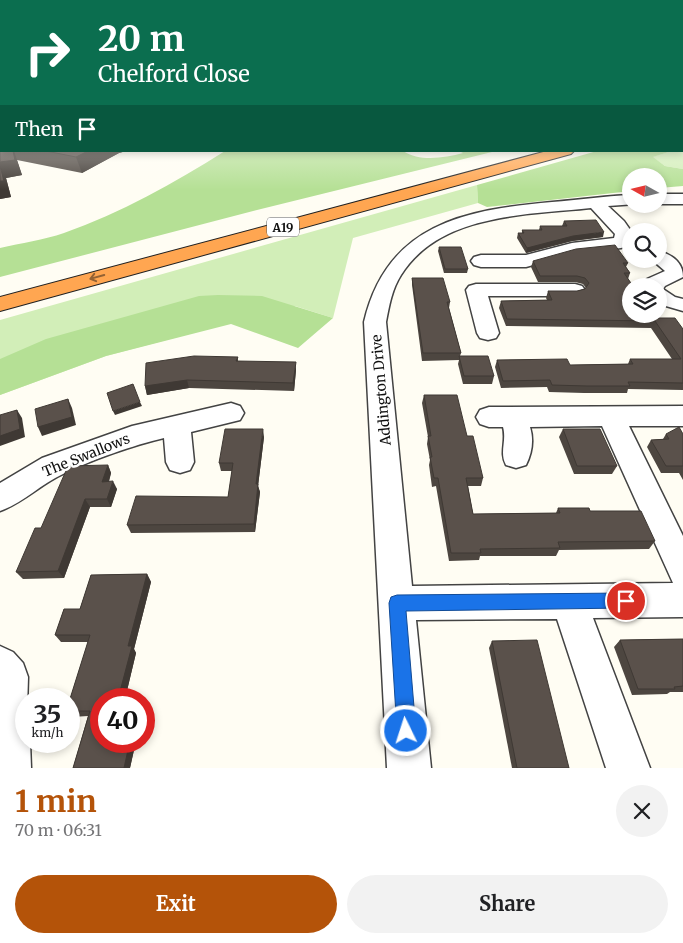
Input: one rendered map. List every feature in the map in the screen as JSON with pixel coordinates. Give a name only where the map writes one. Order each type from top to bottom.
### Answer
[{"type":"highway","name":"A19","points":[[0,289],[521,152]]},
{"type":"highway","name":"A19","points":[[0,304],[562,152]]},
{"type":"street","points":[[668,199],[683,199]]},
{"type":"street","name":"Addington Drive","points":[[409,768],[375,322],[382,291],[394,269],[418,244],[442,230],[472,219],[507,212],[622,201]]},
{"type":"street","points":[[595,203],[622,231]]},
{"type":"street","points":[[481,261],[526,261],[572,249],[622,244]]},
{"type":"street","points":[[506,262],[517,290]]},
{"type":"street","points":[[665,278],[676,273],[667,262]]},
{"type":"street","points":[[488,333],[476,290],[575,290]]},
{"type":"street","points":[[667,300],[683,305]]},
{"type":"street","name":"The Swallows","points":[[0,498],[52,466],[142,433],[231,413]]},
{"type":"street","points":[[611,416],[683,571]]},
{"type":"street","points":[[516,457],[518,436],[501,417],[683,416]]},
{"type":"street","points":[[177,425],[180,462]]},
{"type":"street","points":[[397,603],[683,600]]},
{"type":"street","points":[[568,601],[628,768]]},
{"type":"street","points":[[0,665],[9,677],[9,768]]},
{"type":"green space","points":[[223,152],[405,152],[417,157],[432,158],[463,153],[461,152],[492,152],[257,210],[0,277],[0,248],[40,240],[85,225],[127,207]]},
{"type":"green space","points":[[593,152],[669,152],[653,157],[665,166],[683,169],[683,186],[668,187],[668,168],[622,168],[622,192],[487,207],[478,203],[477,185]]},
{"type":"green space","points":[[669,152],[683,152],[683,169],[665,166],[652,157]]},
{"type":"green space","points":[[477,185],[478,203],[353,238],[333,318],[295,306],[106,356],[0,395],[0,320]]},
{"type":"green space","points":[[199,296],[262,296],[333,318],[298,348],[231,324],[106,356],[0,395],[0,359],[46,339]]},
{"type":"building","points":[[0,152],[13,152],[15,160],[0,162]]},
{"type":"building","points":[[51,152],[86,152],[76,157]]},
{"type":"building","points":[[0,166],[4,181],[0,181]]},
{"type":"building","points":[[596,220],[604,232],[573,236],[527,248],[518,233],[524,233],[522,230],[542,230],[540,226],[567,226],[564,221]]},
{"type":"building","points":[[615,245],[622,255],[622,268],[626,268],[630,273],[624,273],[627,278],[622,278],[622,321],[507,319],[501,301],[552,300],[548,291],[577,291],[585,289],[589,283],[585,278],[577,276],[540,276],[533,261],[576,249]]},
{"type":"building","points":[[439,247],[461,247],[468,269],[445,269]]},
{"type":"building","points":[[412,278],[443,278],[450,302],[447,302],[461,353],[423,353]]},
{"type":"building","points":[[667,318],[675,318],[683,329],[683,383],[628,382],[630,386],[587,386],[552,385],[550,380],[503,381],[497,360],[567,359],[570,365],[633,364],[630,359],[681,359],[656,323],[667,323]]},
{"type":"building","points":[[194,356],[238,357],[236,361],[296,362],[293,383],[187,380],[145,386],[146,363]]},
{"type":"building","points":[[459,356],[488,356],[494,376],[464,376]]},
{"type":"building","points":[[133,384],[140,402],[113,411],[107,393]]},
{"type":"building","points":[[424,395],[457,395],[467,436],[473,436],[483,478],[466,478],[473,514],[560,513],[558,508],[589,508],[590,511],[641,511],[655,541],[558,542],[560,548],[480,549],[481,553],[451,553],[438,478],[434,478],[430,457],[432,457],[428,436],[431,436]]},
{"type":"building","points":[[68,399],[72,417],[38,427],[35,409]]},
{"type":"building","points":[[17,410],[20,429],[0,436],[0,415]]},
{"type":"building","points":[[679,427],[683,434],[683,466],[666,466],[651,440],[669,439],[666,434]]},
{"type":"building","points":[[225,429],[263,429],[256,484],[258,484],[254,524],[127,525],[136,496],[228,497],[233,463],[219,463]]},
{"type":"building","points":[[563,429],[600,429],[617,466],[577,466]]},
{"type":"building","points":[[108,465],[102,482],[113,481],[107,499],[85,499],[58,571],[16,572],[35,528],[41,528],[68,466]]},
{"type":"building","points":[[147,574],[128,646],[132,646],[121,688],[90,688],[90,711],[80,711],[80,688],[73,688],[90,635],[55,635],[64,609],[80,609],[91,575]]},
{"type":"building","points":[[683,639],[683,686],[674,687],[675,689],[638,689],[620,640]]},
{"type":"building","points":[[537,640],[569,768],[517,768],[492,641]]},
{"type":"building","points":[[90,711],[90,753],[127,753],[124,768],[73,768],[77,753],[80,753],[80,745]]},
{"type":"route","points":[[406,731],[397,603],[626,601]]}]
